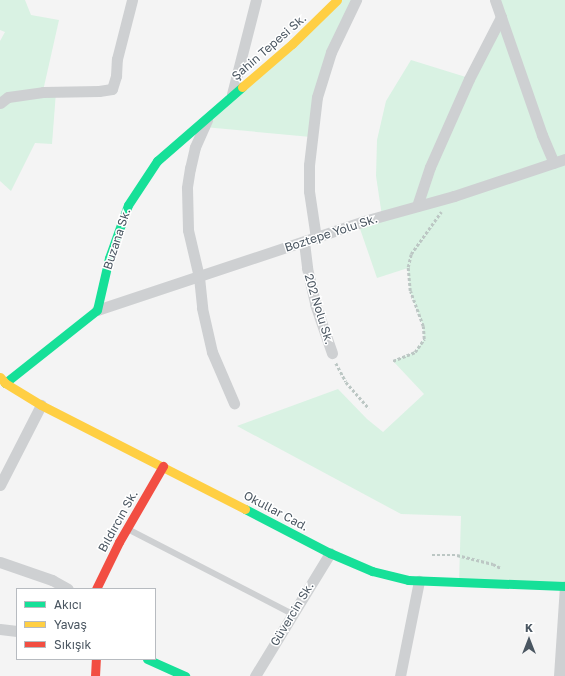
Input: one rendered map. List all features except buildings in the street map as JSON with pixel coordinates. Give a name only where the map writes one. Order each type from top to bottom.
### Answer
[{"type":"street","points":[[0,102],[8,97],[43,92],[99,91],[112,89],[116,76],[117,59],[132,0]]},
{"type":"street","points":[[232,94],[256,0]]},
{"type":"street","name":"Şahin Tepesi Sk.","points":[[232,94],[292,44],[337,0]]},
{"type":"street","points":[[316,238],[309,191],[309,166],[317,97],[331,52],[356,0]]},
{"type":"street","points":[[495,0],[542,135],[554,164]]},
{"type":"street","points":[[417,206],[433,161],[469,79],[500,17]]},
{"type":"street","name":"Buzana Sk.","points":[[97,310],[110,258],[128,205],[157,161],[232,94]]},
{"type":"street","points":[[210,114],[195,146],[190,168],[187,188],[188,230],[199,277],[202,308],[212,352],[234,403]]},
{"type":"street","name":"Boztepe Yolu Sk.","points":[[97,310],[364,221],[454,196],[554,164],[565,159]]},
{"type":"street","name":"202 Nolu Sk.","points":[[304,242],[307,268],[315,304],[332,353]]},
{"type":"street","points":[[3,380],[97,310]]},
{"type":"street","name":"Okullar Cad.","points":[[3,380],[41,405],[163,466],[330,553],[372,571],[408,580],[420,581],[565,586]]},
{"type":"street","points":[[0,485],[41,405]]},
{"type":"street","name":"Bıldırcın Sk.","points":[[96,588],[126,528],[163,466]]},
{"type":"street","name":"Güvercin Sk.","points":[[255,676],[330,553]]},
{"type":"street","points":[[0,562],[52,580],[66,588]]},
{"type":"street","points":[[400,676],[420,581]]},
{"type":"street","points":[[559,676],[565,586]]},
{"type":"street","points":[[0,628],[16,631]]},
{"type":"street","points":[[95,676],[96,660]]},
{"type":"street","points":[[149,660],[185,676]]},
{"type":"lane","points":[[126,528],[292,614]]},
{"type":"path","points":[[393,361],[414,352],[424,339],[423,326],[410,291],[408,277],[409,261],[418,242],[454,196]]},
{"type":"path","points":[[332,353],[340,373],[346,382],[369,408]]},
{"type":"path","points":[[432,554],[458,554],[493,564],[505,570]]},
{"type":"green space","points":[[0,0],[25,0],[31,15],[59,20],[43,91],[56,92],[52,144],[35,143],[11,191],[0,181],[0,41],[5,32],[0,30]]},
{"type":"green space","points":[[337,0],[356,0],[331,52],[311,137],[204,127]]},
{"type":"green space","points":[[495,0],[565,0],[565,586],[459,582],[461,516],[401,514],[237,426],[338,389],[367,419],[383,432],[424,394],[393,361],[415,352],[424,339],[423,326],[410,291],[408,268],[377,278],[358,223],[382,216],[376,176],[377,140],[386,101],[411,60],[469,78],[501,17]]},
{"type":"traffic: fast","points":[[5,383],[97,310],[109,258],[128,205],[157,161],[242,87]]},
{"type":"traffic: fast","points":[[245,509],[330,553],[372,571],[408,580],[565,586]]},
{"type":"traffic: fast","points":[[149,660],[185,676]]},
{"type":"traffic: slow","points":[[242,87],[292,44],[337,0]]},
{"type":"traffic: slow","points":[[0,377],[5,383],[41,405],[245,509]]},
{"type":"traffic: jam","points":[[96,588],[119,542],[163,466]]},
{"type":"traffic: jam","points":[[95,676],[96,660]]}]
